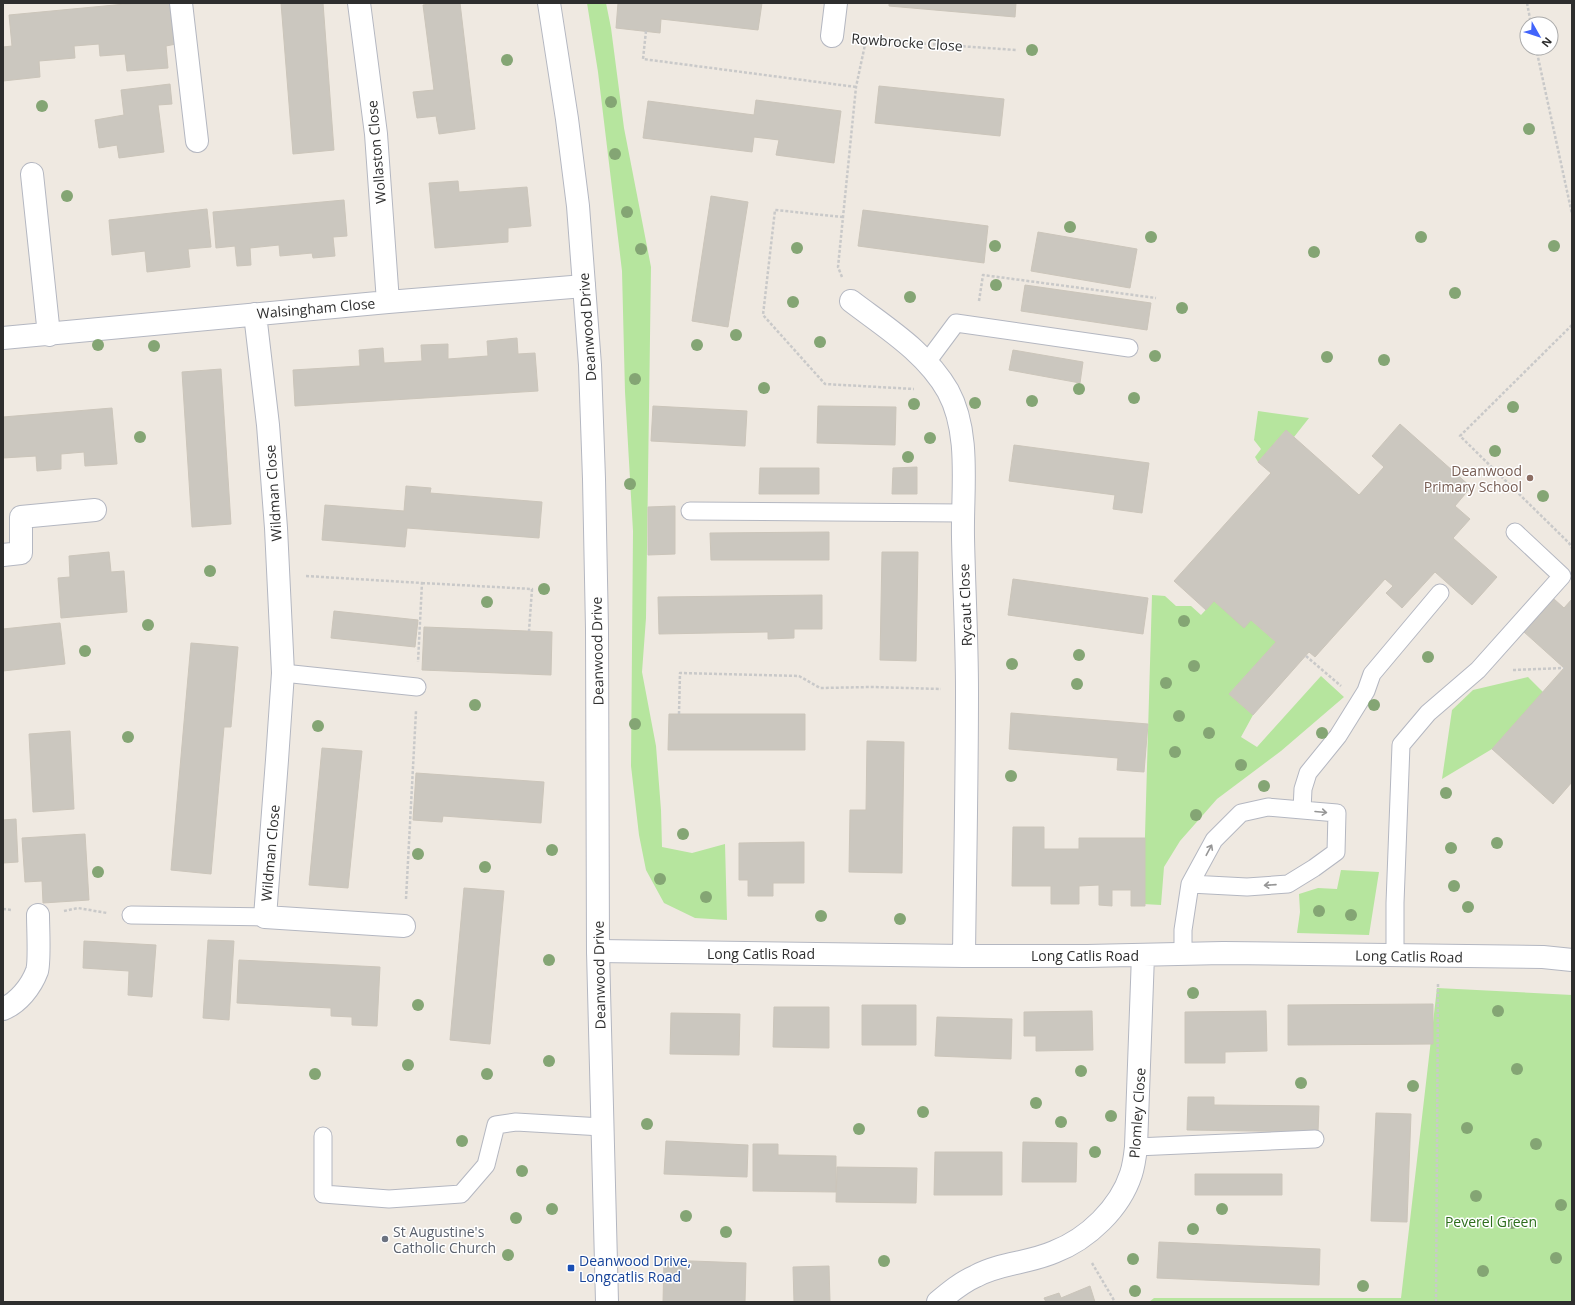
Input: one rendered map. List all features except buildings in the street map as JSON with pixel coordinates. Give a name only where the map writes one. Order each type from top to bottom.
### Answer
[{"type":"street","points":[[181,3],[197,141]]},
{"type":"street","name":"Wollaston Close","points":[[359,3],[376,134],[388,302]]},
{"type":"street","name":"Deanwood Drive","points":[[549,3],[567,119],[578,206],[590,365],[597,637],[598,951],[607,1302]]},
{"type":"street","name":"Rowbrocke Close","points":[[832,36],[836,3]]},
{"type":"street","points":[[32,174],[49,335]]},
{"type":"street","name":"Walsingham Close","points":[[3,338],[49,335],[388,302],[584,286]]},
{"type":"street","name":"Rycaut Close","points":[[851,301],[908,345],[926,362],[948,392],[958,413],[962,437],[962,513],[967,690],[964,956]]},
{"type":"street","name":"Wildman Close","points":[[255,314],[268,425],[278,574],[282,673],[277,760],[264,916],[404,926]]},
{"type":"street","points":[[3,555],[21,553],[21,516],[95,510]]},
{"type":"street","points":[[3,1009],[11,1006],[21,997],[38,970],[38,915]]},
{"type":"street","name":"Long Catlis Road","points":[[598,951],[964,956],[1223,954],[1543,958],[1572,960]]},
{"type":"street","name":"Plomley Close","points":[[938,1302],[955,1288],[976,1275],[1054,1252],[1078,1240],[1110,1211],[1122,1194],[1132,1173],[1136,1147],[1143,955]]},
{"type":"lane","points":[[926,362],[956,322],[1129,348]]},
{"type":"lane","points":[[690,511],[962,513]]},
{"type":"lane","points":[[1395,956],[1395,903],[1401,745],[1428,713],[1478,670],[1562,576],[1515,532]]},
{"type":"lane","points":[[1302,810],[1303,789],[1308,773],[1338,736],[1366,691],[1372,674],[1440,593]]},
{"type":"lane","points":[[282,673],[417,687]]},
{"type":"lane","points":[[1183,955],[1183,930],[1190,884],[1214,840],[1241,813],[1268,807],[1337,813],[1336,852],[1288,884],[1247,887],[1190,884]]},
{"type":"lane","points":[[131,915],[264,916]]},
{"type":"lane","points":[[323,1136],[323,1194],[389,1199],[461,1194],[486,1165],[496,1125],[516,1122],[602,1127]]},
{"type":"lane","points":[[1136,1147],[1315,1140]]},
{"type":"path","points":[[1527,3],[1529,16]]},
{"type":"path","points":[[646,31],[643,59],[856,87]]},
{"type":"path","name":"Rowbrocke Close","points":[[832,36],[866,40],[1016,50]]},
{"type":"path","points":[[851,301],[838,267],[856,87],[866,40]]},
{"type":"path","points":[[1538,56],[1572,214]]},
{"type":"path","points":[[843,217],[775,210],[763,315],[825,384],[948,392]]},
{"type":"path","points":[[975,325],[983,275],[1156,298]]},
{"type":"path","points":[[1572,325],[1460,436],[1572,548]]},
{"type":"path","points":[[278,574],[532,589],[528,631]]},
{"type":"path","points":[[404,926],[422,583]]},
{"type":"path","points":[[1478,670],[1564,668]]},
{"type":"path","points":[[679,714],[680,673],[800,676],[820,688],[872,687],[967,690]]},
{"type":"path","points":[[1436,1302],[1438,957]]},
{"type":"path","points":[[1078,1240],[1115,1302]]},
{"type":"green space","points":[[587,3],[606,3],[611,28],[624,128],[651,267],[646,618],[642,672],[656,746],[662,847],[692,853],[725,844],[727,920],[695,918],[664,903],[646,870],[639,835],[631,766],[633,531],[625,392],[622,271],[598,72]]},
{"type":"green space","points":[[1258,411],[1309,418],[1294,437],[1286,430],[1258,462],[1255,457],[1261,449],[1254,440]]},
{"type":"green space","points":[[1152,595],[1165,596],[1176,606],[1191,606],[1201,615],[1214,601],[1244,627],[1251,620],[1276,642],[1229,694],[1253,715],[1241,737],[1257,747],[1321,676],[1344,697],[1281,751],[1217,799],[1180,841],[1164,867],[1161,905],[1143,904]]},
{"type":"green space","points":[[1528,677],[1543,692],[1492,749],[1442,779],[1452,710],[1473,690]]},
{"type":"green space","points":[[1341,870],[1379,872],[1369,935],[1297,933],[1300,912],[1299,894],[1318,888],[1337,889]]},
{"type":"green space","name":"Peverel Green","points":[[1437,988],[1572,995],[1572,1302],[1149,1302],[1154,1298],[1401,1298]]},
{"type":"place","name":"Deanwood Primary School","points":[[1530,478]]},
{"type":"place","name":"St Augustine's Catholic Church","points":[[385,1239]]},
{"type":"place","name":"Deanwood Drive, Longcatlis Road","points":[[571,1268]]}]
